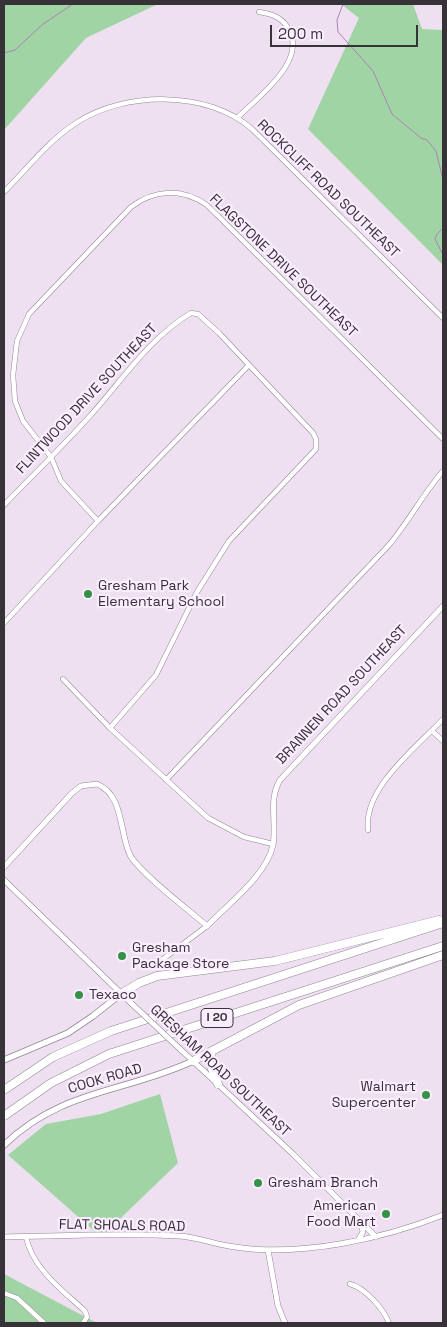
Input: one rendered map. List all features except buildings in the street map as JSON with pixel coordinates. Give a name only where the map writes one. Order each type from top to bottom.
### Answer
[{"type":"highway","points":[[121,994],[138,983],[157,976],[275,961],[443,919]]},
{"type":"highway","name":"I 20","points":[[4,1090],[53,1057],[111,1031],[443,923]]},
{"type":"highway","name":"I 20","points":[[4,1116],[50,1082],[109,1054],[443,946]]},
{"type":"highway","points":[[193,1061],[299,1005],[443,955]]},
{"type":"highway","points":[[213,1049],[209,1061],[218,1084]]},
{"type":"main road","points":[[4,1060],[68,1033],[121,994]]},
{"type":"main road","name":"COOK ROAD","points":[[4,1145],[35,1119],[69,1101],[139,1082],[193,1061]]},
{"type":"street","points":[[237,118],[281,74],[292,54],[292,36],[281,19],[259,12]]},
{"type":"street","name":"ROCKCLIFF ROAD SOUTHEAST","points":[[4,192],[64,131],[89,115],[139,100],[175,98],[218,110],[237,118],[262,139],[443,318]]},
{"type":"street","name":"FLAGSTONE DRIVE SOUTHEAST","points":[[98,522],[60,481],[50,457],[23,421],[15,401],[13,375],[16,348],[22,327],[38,302],[131,207],[150,196],[172,192],[194,197],[207,205],[443,439]]},
{"type":"street","name":"FLINTWOOD DRIVE SOUTHEAST","points":[[4,505],[89,417],[148,348],[168,328],[191,313],[198,314],[220,333],[248,366],[310,429],[316,439],[316,449],[229,541],[201,585],[156,675],[110,728]]},
{"type":"street","points":[[4,623],[248,366]]},
{"type":"street","points":[[166,780],[390,545],[406,525],[428,489],[443,471]]},
{"type":"street","name":"BRANNEN ROAD SOUTHEAST","points":[[151,965],[207,926],[264,866],[273,844],[274,796],[280,780],[443,606]]},
{"type":"street","points":[[63,679],[110,728],[216,823],[244,837],[273,844]]},
{"type":"street","points":[[368,830],[366,818],[375,794],[443,719]]},
{"type":"street","points":[[432,731],[443,741]]},
{"type":"street","points":[[4,867],[72,793],[81,786],[97,784],[112,795],[125,844],[136,864],[207,926]]},
{"type":"street","name":"GRESHAM ROAD SOUTHEAST","points":[[4,880],[121,994],[293,1154],[376,1237]]},
{"type":"street","name":"FLAT SHOALS ROAD","points":[[4,1237],[180,1236],[235,1247],[268,1250],[376,1237],[443,1215]]},
{"type":"street","points":[[358,1240],[363,1232],[361,1221]]},
{"type":"street","points":[[26,1237],[28,1246],[44,1271],[85,1311],[87,1317],[83,1323]]},
{"type":"street","points":[[268,1250],[278,1306],[285,1323]]},
{"type":"street","points":[[350,1284],[356,1286],[382,1309],[389,1323]]},
{"type":"street","points":[[4,1293],[17,1298],[44,1323]]},
{"type":"green space","points":[[4,4],[158,4],[86,38],[4,130]]},
{"type":"green space","points":[[341,4],[413,4],[422,29],[443,30],[443,265],[308,129],[359,18]]},
{"type":"green space","points":[[160,1094],[178,1163],[101,1237],[8,1155],[46,1124],[101,1114]]},
{"type":"green space","points":[[4,1274],[97,1323],[4,1323]]},
{"type":"waterway","points":[[4,53],[15,50],[43,24],[73,4]]},
{"type":"waterway","points":[[343,4],[337,20],[338,32],[373,71],[392,114],[421,138],[427,140],[436,151],[443,180]]},
{"type":"waterway","points":[[443,228],[435,239],[443,255]]},
{"type":"place","name":"Gresham Park Elementary School","points":[[88,594]]},
{"type":"place","name":"Gresham Package Store","points":[[122,956]]},
{"type":"place","name":"Texaco","points":[[79,995]]},
{"type":"place","name":"Walmart Supercenter","points":[[426,1095]]},
{"type":"place","name":"Gresham Branch","points":[[258,1183]]},
{"type":"place","name":"American Food Mart","points":[[386,1214]]}]
